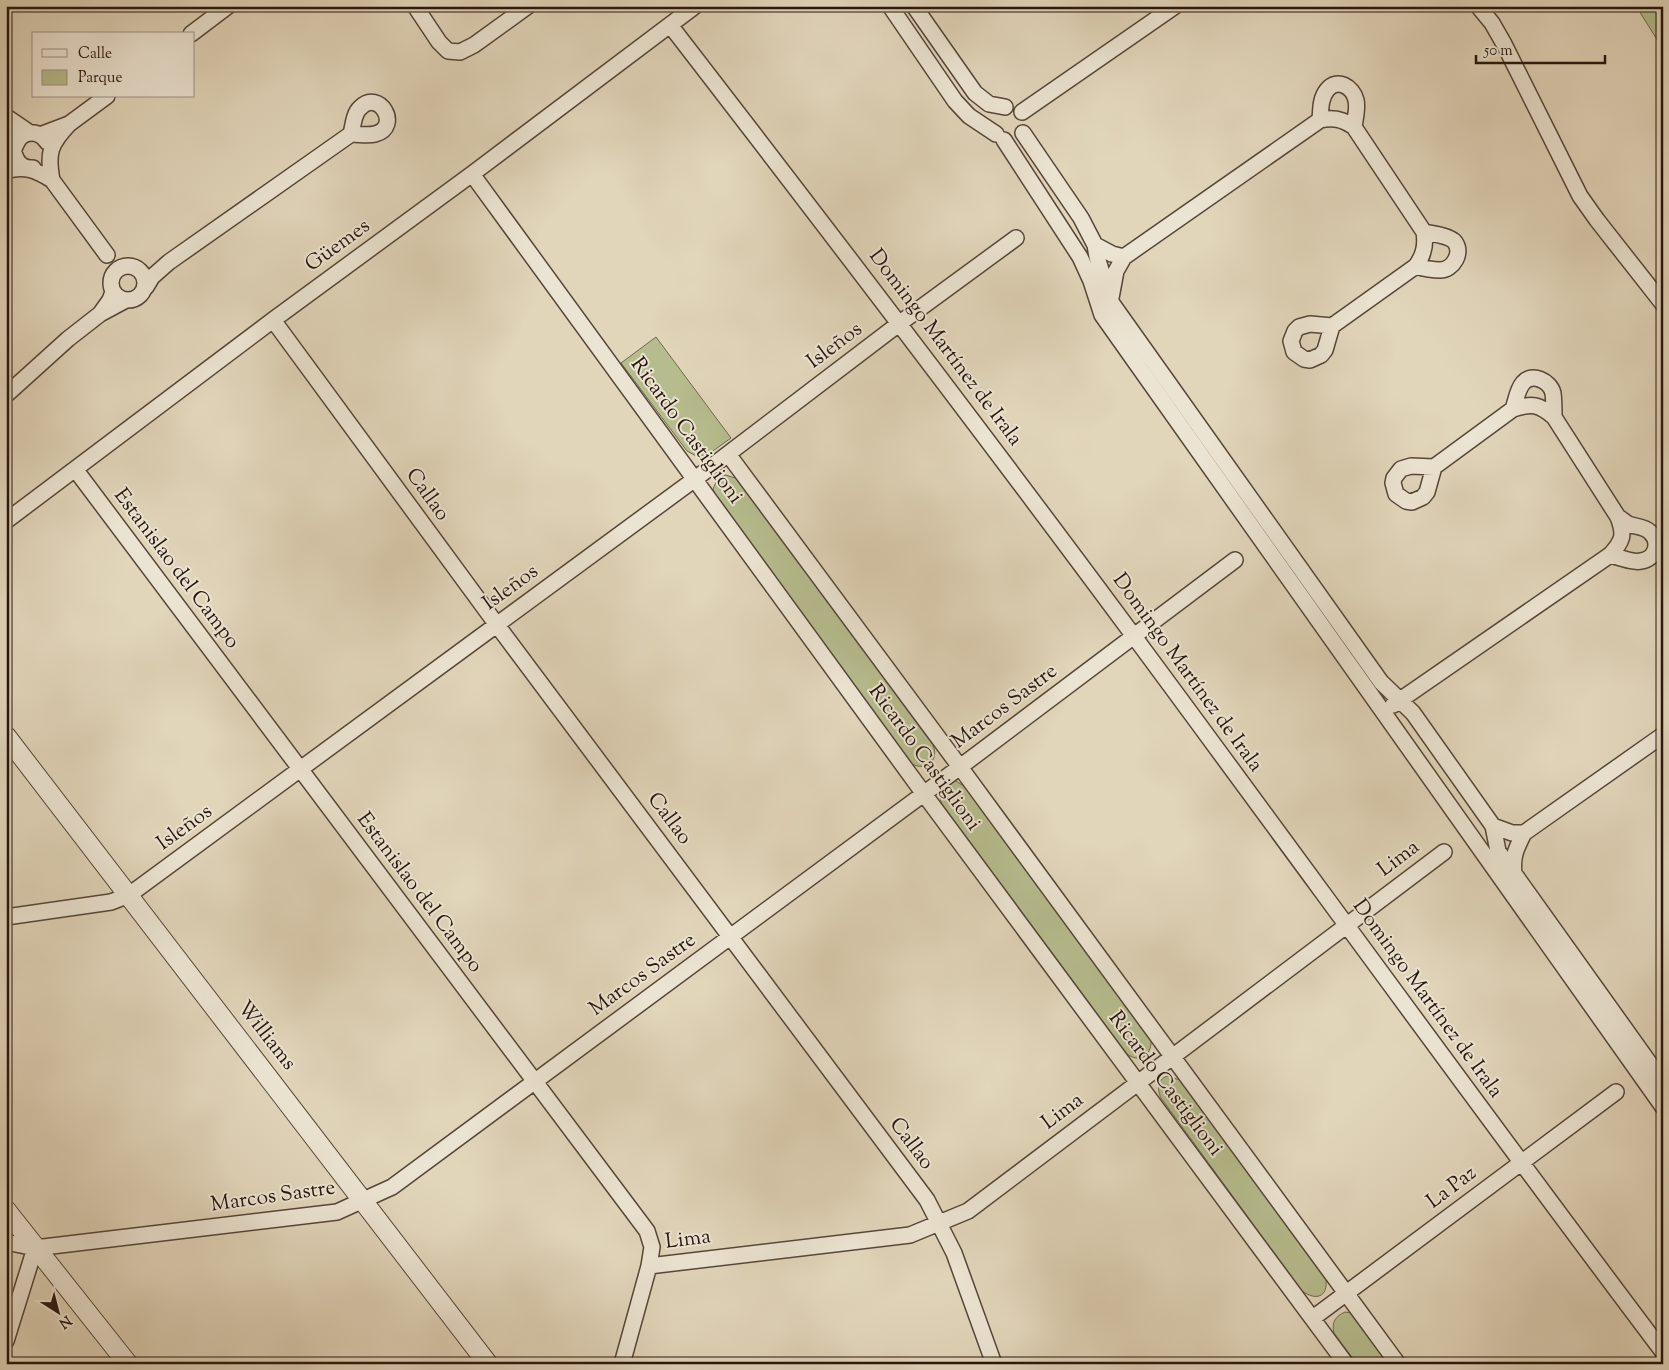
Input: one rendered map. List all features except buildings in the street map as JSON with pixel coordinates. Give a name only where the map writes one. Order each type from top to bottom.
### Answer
[{"type":"street","points":[[194,32],[228,6]]},
{"type":"street","points":[[414,6],[438,42],[448,51],[460,52],[474,46],[528,6]]},
{"type":"street","name":"Güemes","points":[[6,521],[695,6]]},
{"type":"street","points":[[890,6],[955,101],[969,116],[1000,137],[1011,140],[1018,138],[1026,126],[1022,112],[1014,107],[990,104],[975,93],[914,6]]},
{"type":"street","points":[[1022,112],[1175,6]]},
{"type":"street","points":[[1478,6],[1492,23],[1504,44],[1580,196],[1663,304]]},
{"type":"street","name":"Domingo Martínez de Irala","points":[[670,25],[900,323],[1134,636],[1520,1163],[1663,1352]]},
{"type":"street","points":[[1320,120],[1321,102],[1328,89],[1338,83],[1345,85],[1352,91],[1357,101],[1354,127]]},
{"type":"street","points":[[6,171],[37,167],[45,162],[61,133],[69,124],[104,98]]},
{"type":"street","points":[[1005,107],[997,111],[993,118],[992,127],[1080,257],[1091,281],[1102,315],[1384,712],[1493,855],[1663,1107]]},
{"type":"street","points":[[7,117],[46,140],[49,147],[52,180]]},
{"type":"street","points":[[7,117],[12,155],[22,165],[52,180],[106,255],[117,290],[134,299],[142,295],[152,277],[169,262],[351,134]]},
{"type":"street","points":[[1111,302],[1116,271],[1124,257],[1320,120],[1330,118],[1345,121],[1354,127],[1424,232],[1425,242],[1422,258],[1416,266],[1332,326]]},
{"type":"street","points":[[12,155],[18,139],[24,135],[35,134],[69,124]]},
{"type":"street","points":[[1023,133],[1081,218],[1095,245],[1111,302],[1381,682],[1413,712],[1494,826],[1512,833],[1524,833]]},
{"type":"street","name":"Ricardo Castiglioni","points":[[472,174],[924,794],[1346,1364]]},
{"type":"street","points":[[1416,266],[1441,270],[1450,267],[1456,259],[1458,249],[1454,241],[1424,232]]},
{"type":"street","name":"Isleños","points":[[6,917],[111,902],[130,895],[728,454],[900,323],[1016,238]]},
{"type":"street","points":[[1095,245],[1112,254],[1124,257]]},
{"type":"street","points":[[106,255],[143,272],[146,279],[146,287]]},
{"type":"street","points":[[6,395],[68,338],[100,314],[117,290],[116,270],[131,266],[155,267],[169,262]]},
{"type":"street","name":"Callao","points":[[273,320],[497,625],[927,1200],[954,1253],[994,1364]]},
{"type":"street","points":[[1513,409],[1523,382],[1531,378],[1541,378],[1553,391],[1554,417]]},
{"type":"street","points":[[1384,712],[1610,556],[1619,546],[1624,531],[1618,517],[1554,417],[1543,408],[1527,405],[1513,409],[1434,467]]},
{"type":"street","name":"Ricardo Castiglioni","points":[[728,454],[1398,1364]]},
{"type":"street","name":"Estanislao del Campo","points":[[75,469],[647,1231],[652,1247],[649,1266],[622,1364]]},
{"type":"street","points":[[1610,556],[1639,562],[1646,560],[1654,553],[1657,544],[1654,535],[1648,530],[1630,525],[1618,517]]},
{"type":"street","name":"Marcos Sastre","points":[[6,1242],[35,1248],[337,1212],[392,1187],[924,794],[1235,560]]},
{"type":"street","points":[[1514,874],[1514,851],[1524,833],[1663,735]]},
{"type":"street","name":"Williams","points":[[6,736],[130,895],[488,1364]]},
{"type":"street","points":[[1494,826],[1493,855],[1514,874],[1663,1082]]},
{"type":"street","name":"Lima","points":[[649,1266],[910,1236],[968,1211],[1171,1056],[1444,852]]},
{"type":"street","name":"La Paz","points":[[1313,1318],[1616,1092]]},
{"type":"street","points":[[6,1210],[128,1364]]},
{"type":"street","points":[[6,1341],[35,1248]]},
{"type":"green space","points":[[1636,6],[1663,6],[1663,49]]},
{"type":"green space","points":[[656,337],[731,438],[710,453],[698,457],[687,451],[621,363]]},
{"type":"green space","points":[[726,475],[738,479],[933,745],[934,756],[929,764],[920,766],[909,762],[716,496],[713,489],[715,484]]},
{"type":"green space","points":[[949,781],[956,781],[965,787],[1151,1037],[1150,1048],[1145,1056],[1137,1058],[1127,1054],[942,804],[940,791]]},
{"type":"green space","points":[[1167,1076],[1180,1080],[1325,1275],[1326,1287],[1322,1295],[1308,1295],[1302,1291],[1161,1098],[1159,1085],[1161,1080]]},
{"type":"green space","points":[[1345,1312],[1352,1313],[1393,1364],[1357,1364],[1334,1333],[1333,1326],[1335,1320]]}]
